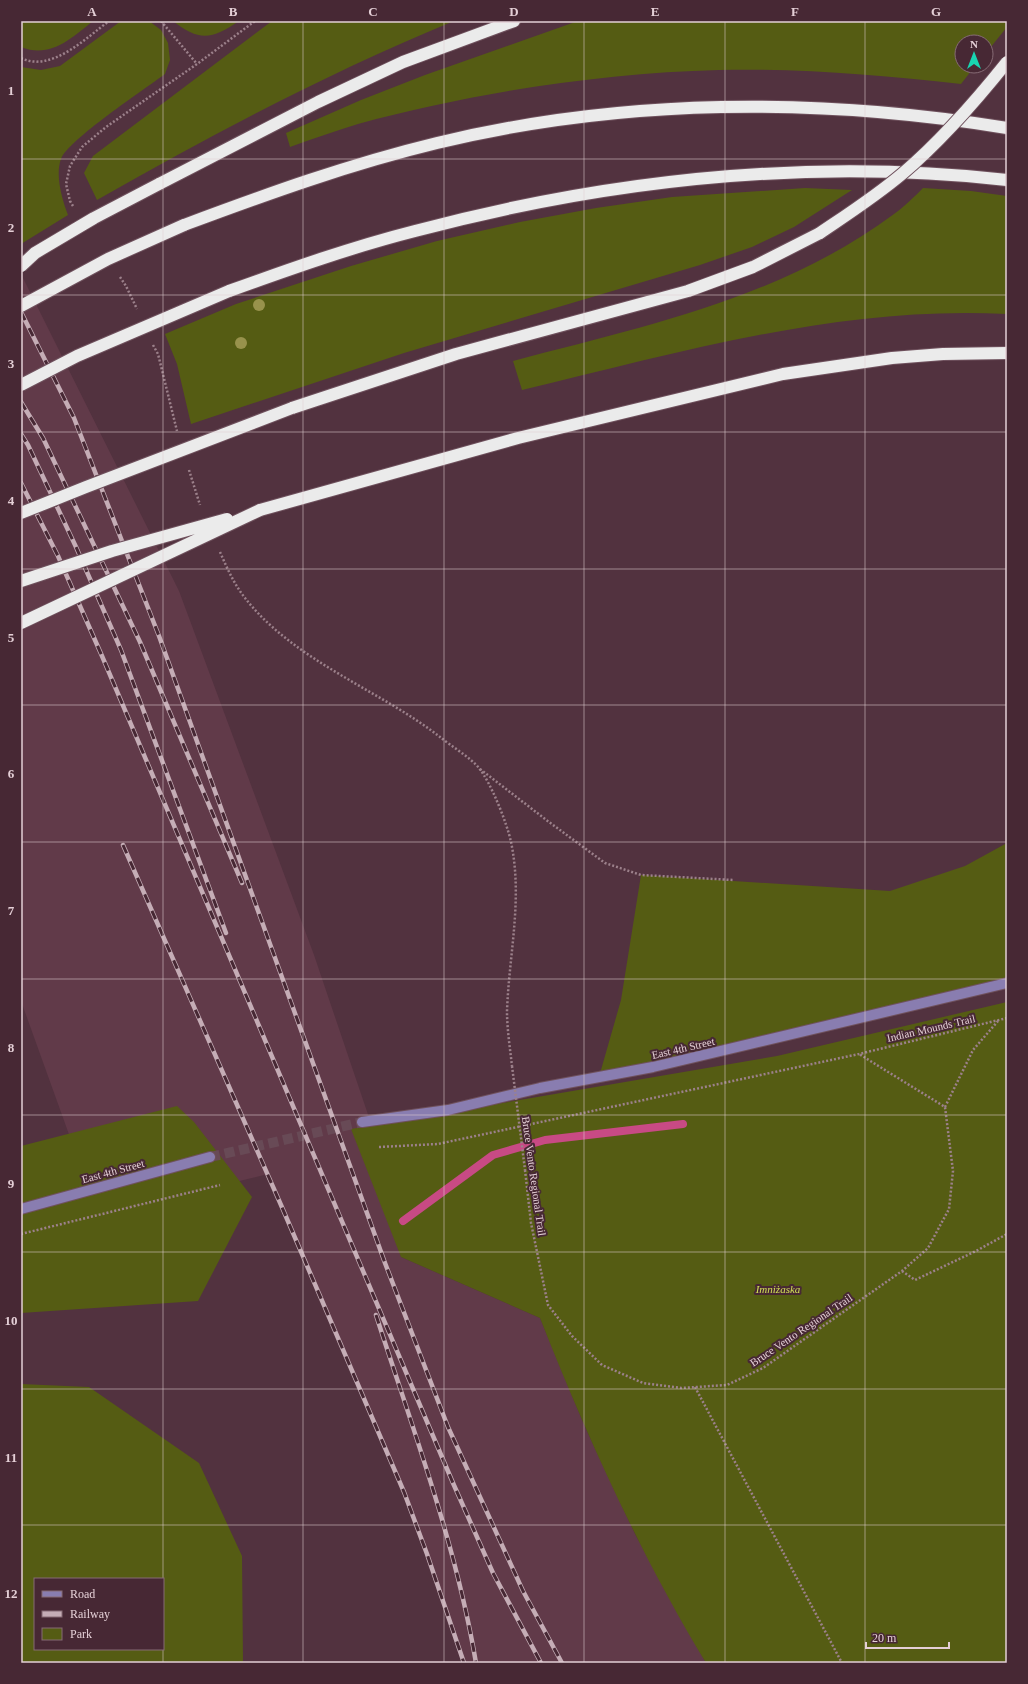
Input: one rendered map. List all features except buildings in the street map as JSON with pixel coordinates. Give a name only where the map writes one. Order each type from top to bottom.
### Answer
[{"type":"highway","points":[[21,266],[36,253],[94,218],[318,102],[403,62],[514,21]]},
{"type":"highway","points":[[21,513],[292,408],[456,354],[688,291],[753,267],[820,233],[861,205],[902,174],[946,132],[980,95],[1007,62]]},
{"type":"highway","points":[[21,306],[108,259],[184,225],[318,177],[438,143],[500,130],[630,112],[691,108],[752,107],[818,108],[889,113],[970,122],[1007,128]]},
{"type":"highway","points":[[21,385],[76,356],[229,291],[311,262],[414,231],[483,214],[598,192],[672,182],[740,176],[802,172],[952,174],[1007,180]]},
{"type":"highway","points":[[21,581],[112,551],[518,438],[783,374],[836,365],[892,358],[943,354],[1007,353]]},
{"type":"highway","points":[[21,623],[260,510]]},
{"type":"street","name":"East 4th Street","points":[[362,1122],[448,1110],[540,1088],[653,1067],[1007,983]]},
{"type":"street","name":"East 4th Street","points":[[21,1209],[210,1157]]},
{"type":"path","points":[[21,58],[40,62],[56,59],[109,21]]},
{"type":"path","points":[[161,21],[197,64]]},
{"type":"path","points":[[478,767],[605,863],[641,876],[733,880]]},
{"type":"path","name":"Indian Mounds Trail","points":[[379,1147],[438,1144],[859,1054],[1007,1018]]},
{"type":"path","points":[[859,1054],[945,1107],[973,1050],[999,1021]]},
{"type":"path","name":"Bruce Vento Regional Trail","points":[[512,1066],[531,1223],[548,1306],[572,1336],[602,1365],[643,1383],[681,1388],[727,1385],[763,1368],[902,1271],[928,1248],[949,1209],[953,1171],[945,1107]]},
{"type":"path","points":[[21,1234],[220,1185]]},
{"type":"path","points":[[902,1271],[915,1280],[976,1251],[1007,1234]]},
{"type":"path","points":[[695,1387],[842,1663]]},
{"type":"shaded area","points":[[21,274],[179,591],[314,955],[379,1147],[401,1257],[540,1318],[585,1427],[635,1534],[706,1663],[463,1663],[404,1492],[268,1174],[98,1215],[21,1001]]},
{"type":"green space","points":[[21,21],[93,21],[69,40],[60,45],[51,49],[32,50],[21,47]]},
{"type":"green space","points":[[121,21],[149,21],[161,30],[168,43],[170,60],[165,74],[125,102],[77,140],[67,151],[61,159],[59,165],[59,180],[68,215],[21,244],[21,67],[41,70],[60,66]]},
{"type":"green space","points":[[173,21],[239,21],[221,32],[206,36],[198,35],[182,28]]},
{"type":"green space","points":[[272,21],[454,21],[362,61],[272,105],[184,151],[97,200],[84,173],[93,156]]},
{"type":"green space","points":[[578,21],[1007,21],[1007,27],[994,43],[994,34],[954,34],[954,74],[969,74],[961,84],[870,75],[780,70],[719,70],[628,75],[537,86],[446,103],[358,124],[290,147],[286,133],[361,100],[425,75]]},
{"type":"green space","points":[[805,188],[852,190],[794,227],[752,247],[700,265],[404,353],[191,424],[177,364],[165,334],[236,304],[351,266],[437,241],[520,222],[596,208],[672,197]]},
{"type":"green space","points":[[923,188],[971,191],[1007,196],[1007,314],[945,313],[884,317],[823,324],[762,334],[702,347],[522,390],[513,361],[662,321],[711,306],[759,288],[806,267],[851,243],[898,211]]},
{"type":"green space","points":[[1007,843],[1007,983],[599,1077],[621,1000],[641,875],[890,891],[965,866]]},
{"type":"green space","name":"Imniżaska","points":[[1007,1002],[1007,1663],[706,1663],[659,1580],[616,1494],[576,1407],[540,1318],[401,1257],[351,1129],[777,1056]]},
{"type":"green space","points":[[177,1106],[194,1122],[252,1197],[198,1301],[21,1313],[21,1146]]},
{"type":"green space","points":[[21,1384],[89,1387],[199,1463],[242,1556],[243,1663],[21,1663]]},
{"type":"waterway","points":[[403,1221],[493,1155],[545,1140],[683,1124]]},
{"type":"tunnel","points":[[210,1157],[362,1122]]},
{"type":"railway","points":[[21,312],[74,418],[159,636],[385,1263],[448,1427],[523,1591],[562,1663]]},
{"type":"railway","points":[[21,402],[43,438],[140,642],[242,883]]},
{"type":"railway","points":[[21,434],[28,445],[76,547],[121,650],[226,933]]},
{"type":"railway","points":[[21,483],[58,556],[102,656],[453,1483],[493,1573],[541,1663]]},
{"type":"railway","points":[[123,845],[281,1205],[404,1492],[464,1663]]},
{"type":"railway","points":[[376,1315],[419,1444],[445,1531],[457,1575],[476,1663]]}]
